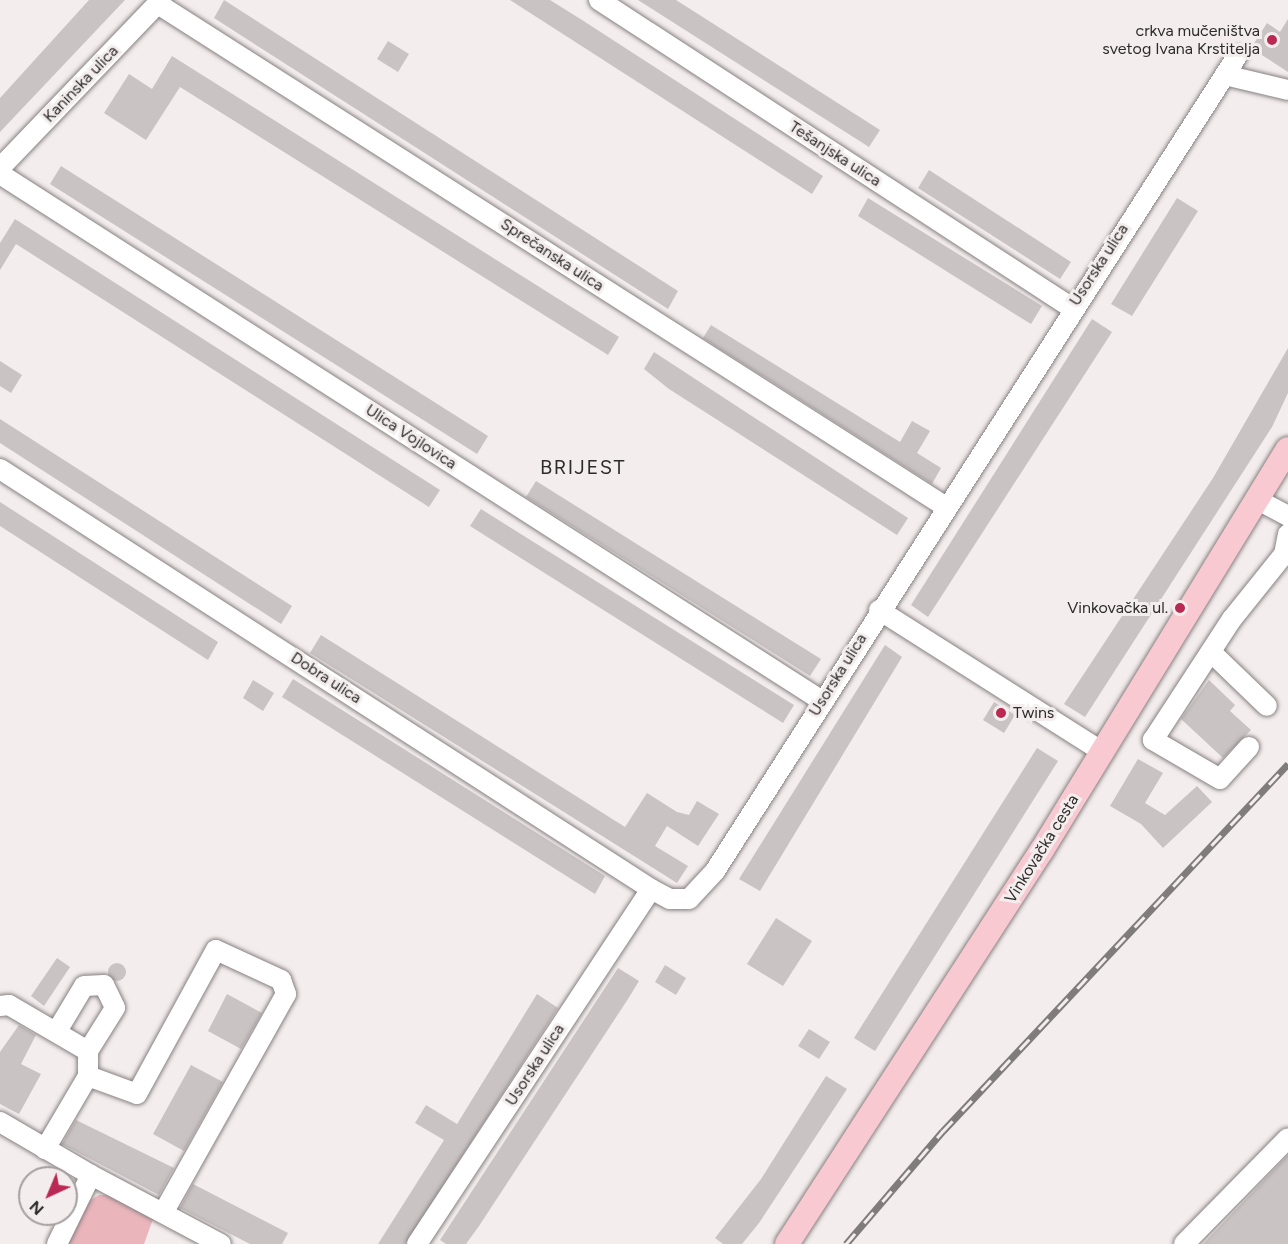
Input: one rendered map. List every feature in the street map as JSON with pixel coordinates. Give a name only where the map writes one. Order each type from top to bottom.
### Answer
[{"type":"main road","name":"Vinkovačka cesta","points":[[787,1244],[1103,752],[1288,449]]},
{"type":"street","name":"Tešanjska ulica","points":[[599,0],[1072,308]]},
{"type":"street","name":"Kaninska ulica","points":[[0,168],[160,2]]},
{"type":"street","name":"Sprečanska ulica","points":[[160,2],[946,507]]},
{"type":"street","name":"Usorska ulica","points":[[417,1244],[651,889],[679,900],[702,889],[1072,308],[1237,56]]},
{"type":"street","points":[[1225,75],[1288,90]]},
{"type":"street","name":"Ulica Vojlovica","points":[[0,174],[822,701]]},
{"type":"street","name":"Dobra ulica","points":[[0,469],[651,889]]},
{"type":"street","points":[[1256,499],[1288,516]]},
{"type":"street","points":[[1249,747],[1220,779],[1153,740],[1212,653],[1286,553],[1288,534]]},
{"type":"street","points":[[879,610],[1103,752]]},
{"type":"street","points":[[1212,653],[1267,706]]},
{"type":"street","points":[[88,1076],[137,1094],[216,950],[281,980],[286,994],[163,1213]]},
{"type":"street","points":[[45,1149],[88,1076],[88,1051],[115,1008],[104,986],[84,986],[57,1031]]},
{"type":"street","points":[[0,1006],[9,1005],[88,1051]]},
{"type":"street","points":[[0,1122],[91,1175],[221,1244]]},
{"type":"street","points":[[1184,1244],[1288,1138]]},
{"type":"street","points":[[57,1244],[91,1175]]},
{"type":"shaded area","points":[[99,1195],[110,1195],[153,1219],[144,1244],[68,1244],[76,1226],[78,1226],[86,1203]]},
{"type":"building","points":[[89,0],[125,0],[0,132],[0,98]]},
{"type":"building","points":[[224,0],[678,291],[668,309],[214,18]]},
{"type":"building","points":[[510,0],[550,0],[823,176],[812,194]]},
{"type":"building","points":[[638,0],[676,0],[880,130],[869,147]]},
{"type":"building","name":"crkva mučeništva svetog Ivana Krstitelja","points":[[1288,19],[1288,72],[1251,48],[1267,23],[1280,32]]},
{"type":"building","points":[[388,41],[409,54],[398,72],[377,59]]},
{"type":"building","points":[[172,56],[619,337],[608,355],[180,87],[146,140],[104,113],[129,74],[152,89]]},
{"type":"building","points":[[61,166],[488,436],[477,454],[50,184]]},
{"type":"building","points":[[929,170],[1071,262],[1060,279],[918,188]]},
{"type":"building","points":[[868,198],[1042,306],[1031,324],[858,216]]},
{"type":"building","points":[[1177,198],[1198,211],[1132,316],[1111,304]]},
{"type":"building","points":[[15,219],[440,490],[429,507],[16,244],[0,270],[0,243]]},
{"type":"building","points":[[1092,319],[1112,332],[928,617],[911,605]]},
{"type":"building","points":[[711,325],[900,442],[912,421],[930,431],[917,453],[941,468],[932,484],[703,338]]},
{"type":"building","points":[[1288,348],[1288,393],[1272,427],[1085,717],[1064,704],[1213,478]]},
{"type":"building","points":[[654,352],[908,518],[897,535],[669,389],[644,369]]},
{"type":"building","points":[[0,361],[22,375],[11,393],[0,386]]},
{"type":"building","points":[[0,419],[292,606],[281,624],[0,443]]},
{"type":"building","points":[[536,481],[821,659],[810,676],[526,497]]},
{"type":"building","points":[[0,502],[218,642],[208,660],[0,526]]},
{"type":"building","points":[[481,509],[794,705],[783,723],[470,526]]},
{"type":"building","points":[[321,635],[625,827],[647,793],[677,812],[689,815],[697,801],[719,814],[698,846],[667,826],[655,846],[688,866],[677,883],[310,653]]},
{"type":"building","points":[[885,645],[902,657],[760,891],[739,879]]},
{"type":"building","points":[[293,679],[605,876],[595,894],[282,697]]},
{"type":"building","points":[[253,680],[274,693],[263,711],[243,698]]},
{"type":"building","points":[[1209,680],[1235,705],[1230,711],[1251,730],[1223,758],[1181,719]]},
{"type":"building","points":[[994,702],[1015,715],[1004,733],[983,720]]},
{"type":"building","points":[[1037,748],[1058,761],[875,1051],[854,1038]]},
{"type":"building","points":[[1138,759],[1163,773],[1145,803],[1165,815],[1197,786],[1212,802],[1163,848],[1141,824],[1110,806]]},
{"type":"building","points":[[776,918],[812,941],[783,986],[747,964]]},
{"type":"building","points":[[57,958],[70,967],[44,1006],[31,996]]},
{"type":"building","points":[[117,963],[123,966],[126,972],[123,978],[117,981],[111,978],[108,972],[111,966]]},
{"type":"building","points":[[665,965],[686,978],[676,995],[655,982]]},
{"type":"building","points":[[618,968],[639,981],[628,999],[466,1244],[446,1244],[440,1240]]},
{"type":"building","points":[[227,994],[262,1013],[241,1049],[208,1031]]},
{"type":"building","points":[[537,994],[558,1008],[405,1244],[378,1244],[444,1140],[415,1123],[426,1105],[457,1124]]},
{"type":"building","points":[[19,1025],[36,1035],[21,1064],[41,1074],[19,1114],[0,1104],[0,1052]]},
{"type":"building","points":[[809,1029],[830,1042],[819,1059],[798,1046]]},
{"type":"building","points":[[191,1065],[223,1082],[184,1151],[153,1134]]},
{"type":"building","points":[[826,1076],[847,1089],[759,1223],[742,1244],[723,1244],[715,1238],[761,1179]]},
{"type":"building","points":[[76,1120],[174,1168],[159,1195],[62,1144]]},
{"type":"building","points":[[1288,1155],[1288,1244],[1203,1244],[1269,1175]]},
{"type":"building","points":[[193,1184],[288,1233],[282,1244],[250,1244],[180,1208]]},
{"type":"railway","points":[[846,1244],[943,1131],[1288,764]]},
{"type":"place","name":"crkva mučeništva svetog Ivana Krstitelja","points":[[1272,40]]},
{"type":"place","name":"Vinkovačka ul.","points":[[1180,608]]},
{"type":"place","name":"Twins","points":[[1001,713]]},
{"type":"district","name":"BRIJEST","points":[[583,467]]}]
